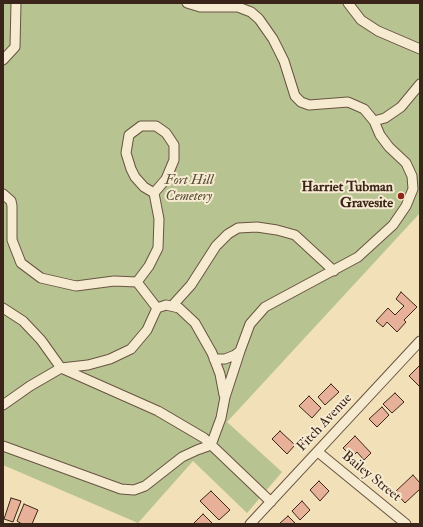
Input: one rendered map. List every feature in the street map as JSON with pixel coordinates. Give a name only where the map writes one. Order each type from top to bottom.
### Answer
[{"type":"street","points":[[3,60],[15,48],[16,3]]},
{"type":"street","points":[[187,3],[200,7],[238,7],[251,12],[273,38],[284,61],[295,96],[301,102],[309,105],[348,102],[364,109],[374,121],[380,135],[389,147],[406,163],[416,178],[406,206],[393,225],[358,257],[265,307],[250,324],[225,397],[211,445]]},
{"type":"street","points":[[348,3],[361,20],[378,31],[420,49]]},
{"type":"street","points":[[374,121],[385,118],[401,107],[420,84]]},
{"type":"street","points":[[136,282],[149,266],[158,248],[159,219],[157,202],[154,193],[135,178],[126,153],[129,135],[141,126],[156,126],[166,133],[174,145],[174,160],[166,179],[154,193]]},
{"type":"street","points":[[3,194],[11,202],[12,240],[21,263],[41,278],[76,286],[114,281],[136,282],[156,308]]},
{"type":"street","points":[[172,306],[191,285],[216,246],[228,234],[238,228],[257,227],[295,235],[334,271]]},
{"type":"street","points":[[156,308],[166,305],[179,308],[195,324],[214,359],[220,374],[225,397]]},
{"type":"street","points":[[3,308],[23,321],[41,340],[61,368],[158,411],[204,438],[271,502]]},
{"type":"street","points":[[3,405],[30,386],[61,368],[95,363],[110,359],[131,349],[148,330],[156,308]]},
{"type":"street","name":"Fitch Avenue","points":[[250,524],[420,341]]},
{"type":"street","points":[[214,359],[225,359],[240,351]]},
{"type":"street","points":[[3,446],[121,489],[134,490],[145,486],[182,457],[211,445]]},
{"type":"street","name":"Bailey Street","points":[[318,452],[406,524]]},
{"type":"green space","name":"Fort Hill Cemetery","points":[[3,3],[420,3],[420,213],[227,422],[282,472],[247,513],[193,461],[138,523],[3,465]]},
{"type":"building","points":[[401,292],[417,307],[404,320],[406,322],[397,332],[387,322],[383,327],[376,321],[388,308],[395,315],[404,306],[396,299]]},
{"type":"building","points":[[420,365],[420,387],[409,376]]},
{"type":"building","points":[[331,384],[339,392],[325,405],[318,397]]},
{"type":"building","points":[[395,393],[404,402],[392,413],[383,404]]},
{"type":"building","points":[[309,396],[321,408],[312,418],[299,406]]},
{"type":"building","points":[[382,407],[389,415],[377,427],[369,419]]},
{"type":"building","points":[[280,431],[295,445],[287,454],[272,439]]},
{"type":"building","points":[[355,436],[371,453],[364,460],[357,452],[352,457],[343,448]]},
{"type":"building","points":[[413,475],[420,483],[420,489],[405,503],[395,492]]},
{"type":"building","points":[[319,481],[329,491],[320,501],[310,490]]},
{"type":"building","points":[[211,491],[230,510],[219,520],[200,501]]},
{"type":"building","points":[[11,498],[21,501],[13,522],[4,519]]},
{"type":"building","points":[[302,501],[310,510],[300,520],[292,511]]},
{"type":"building","points":[[24,504],[38,510],[32,524],[22,524],[17,521]]},
{"type":"building","points":[[203,514],[213,524],[193,524]]},
{"type":"building","points":[[288,516],[296,524],[279,524]]},
{"type":"place","name":"Harriet Tubman Gravesite","points":[[401,196]]}]
